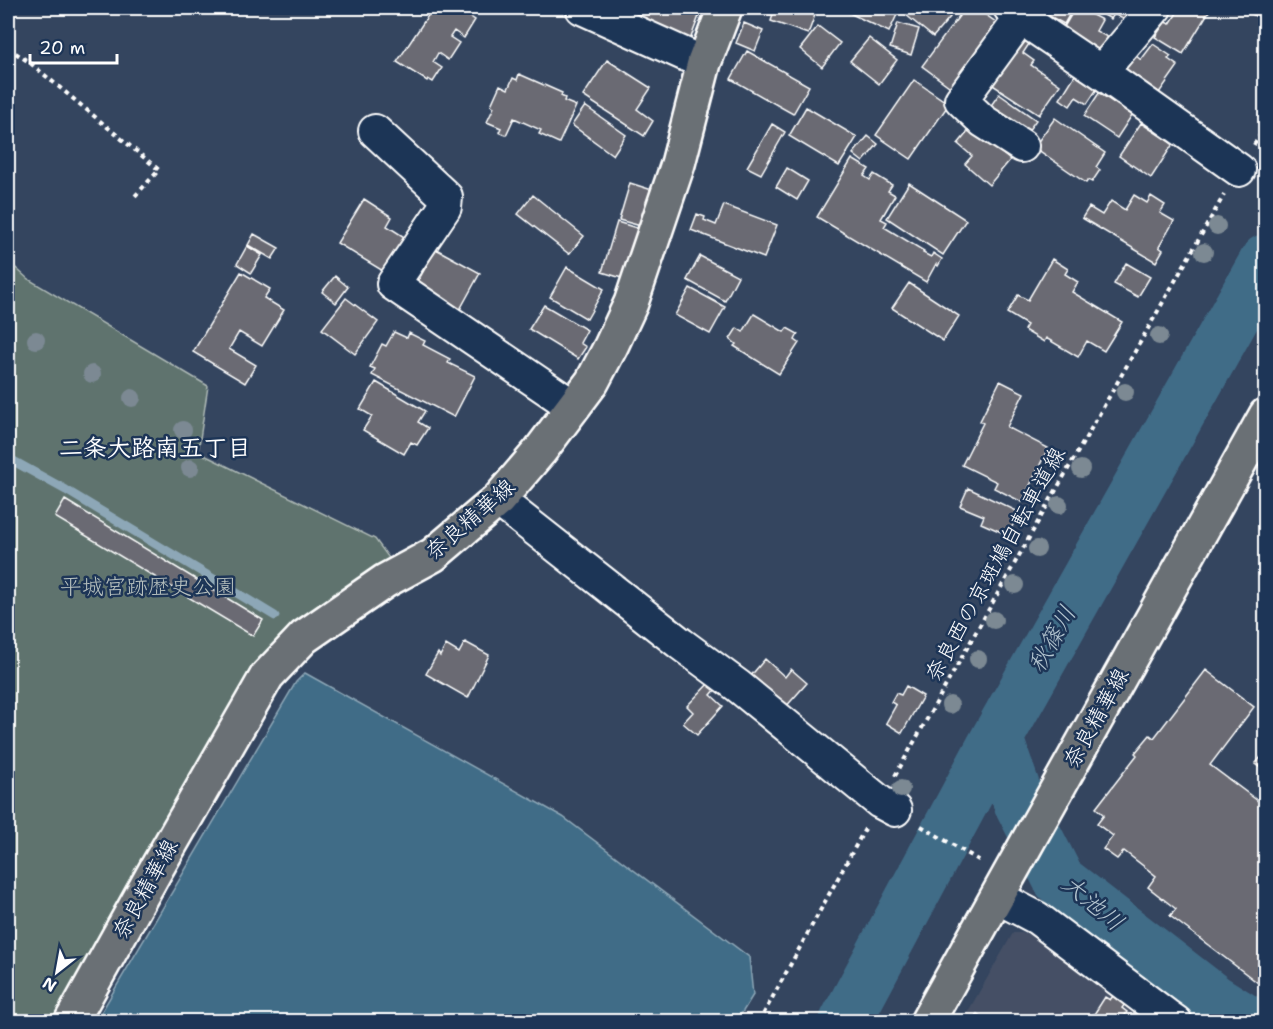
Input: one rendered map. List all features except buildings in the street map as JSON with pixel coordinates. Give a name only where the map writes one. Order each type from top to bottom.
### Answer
[{"type":"main road","name":"奈良精華線","points":[[71,1022],[154,871],[267,676],[304,637],[385,580],[433,555],[498,500],[534,459],[592,382],[631,303],[678,164],[704,63],[725,8]]},
{"type":"main road","name":"奈良精華線","points":[[927,1022],[997,880],[1049,804],[1266,415]]},
{"type":"street","points":[[582,8],[704,63]]},
{"type":"street","points":[[1101,72],[1155,8]]},
{"type":"street","points":[[1022,146],[983,121],[961,100],[1016,13],[1239,170]]},
{"type":"street","points":[[375,131],[446,196],[445,207],[393,284],[574,407]]},
{"type":"street","points":[[498,500],[738,686],[887,806]]},
{"type":"street","points":[[997,880],[1037,918],[1176,1022]]},
{"type":"path","points":[[8,48],[159,170],[135,196]]},
{"type":"path","name":"奈良西の京斑鳩自転車道線","points":[[759,1022],[887,806],[1042,513],[1266,125]]},
{"type":"path","points":[[887,806],[997,880]]},
{"type":"shaded area","points":[[305,673],[563,817],[749,957],[753,995],[737,1021],[96,1021],[296,682]]},
{"type":"shaded area","points":[[1013,933],[1026,933],[1091,972],[1149,1022],[962,1022]]},
{"type":"green space","name":"平城宮跡歴史公園","points":[[8,261],[28,279],[208,386],[198,452],[375,539],[389,558],[283,643],[239,698],[135,869],[52,1021],[8,1021]]},
{"type":"waterway","name":"秋篠川","points":[[845,1022],[997,738],[1266,260]]},
{"type":"waterway","points":[[8,458],[66,490],[275,616]]},
{"type":"waterway","name":"大池川","points":[[997,738],[1019,802],[1059,880],[1214,1000],[1249,1022]]},
{"type":"district","name":"二条大路南五丁目","points":[[155,448]]}]
